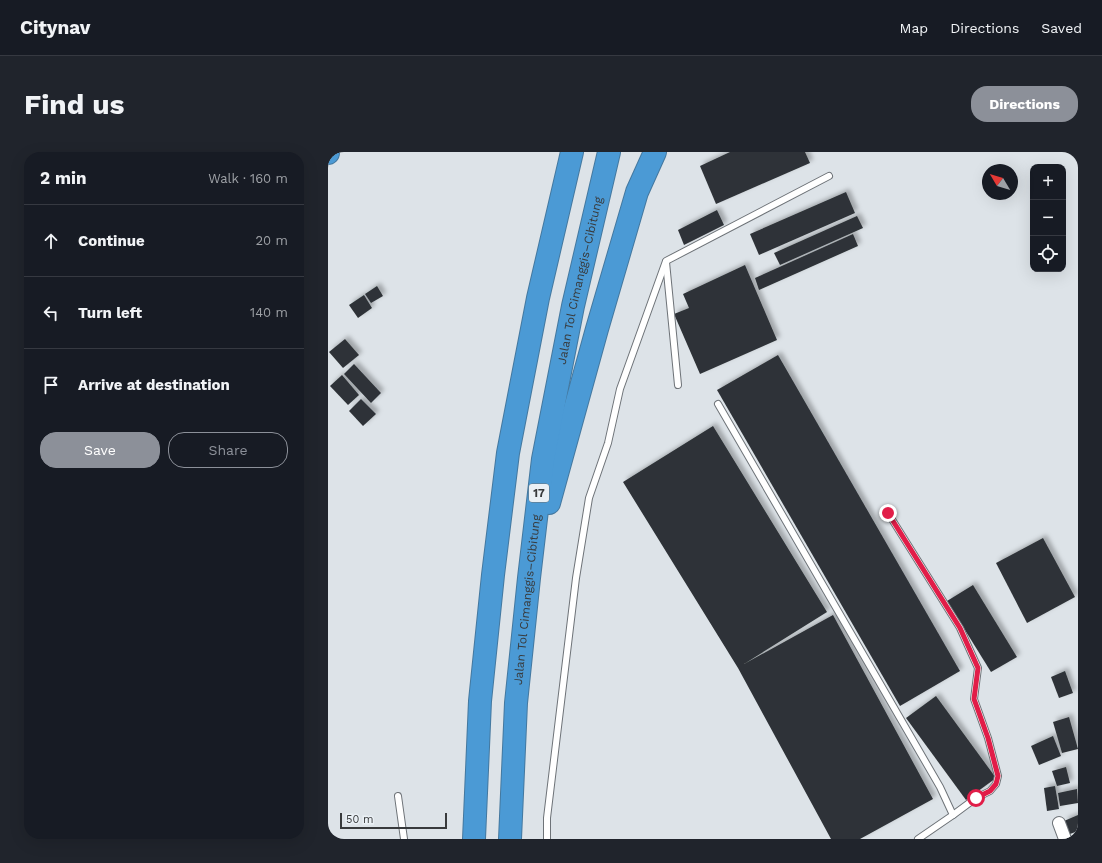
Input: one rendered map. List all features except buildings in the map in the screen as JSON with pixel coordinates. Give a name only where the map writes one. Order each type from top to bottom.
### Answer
[{"type":"highway","points":[[474,839],[480,701],[493,574],[508,453],[538,298],[572,152]]},
{"type":"highway","name":"Jalan Tol Cimanggis–Cibitung","points":[[510,839],[516,703],[529,578],[544,459],[573,306],[609,152]]},
{"type":"highway","points":[[529,578],[597,330],[635,199],[655,152]]},
{"type":"street","points":[[1059,823],[1065,839]]},
{"type":"lane","points":[[547,839],[547,818],[576,578],[589,498],[608,443],[620,389],[666,261],[829,176]]},
{"type":"lane","points":[[666,261],[678,385]]},
{"type":"lane","points":[[718,404],[940,787],[953,815]]},
{"type":"lane","points":[[888,513],[960,628],[978,668],[974,699],[988,738],[998,776],[996,784],[990,791],[976,798],[918,839]]},
{"type":"lane","points":[[398,796],[404,839]]},
{"type":"route","points":[[888,513],[960,628],[978,668],[974,699],[988,738],[998,776],[996,784],[990,791],[976,798]]}]
